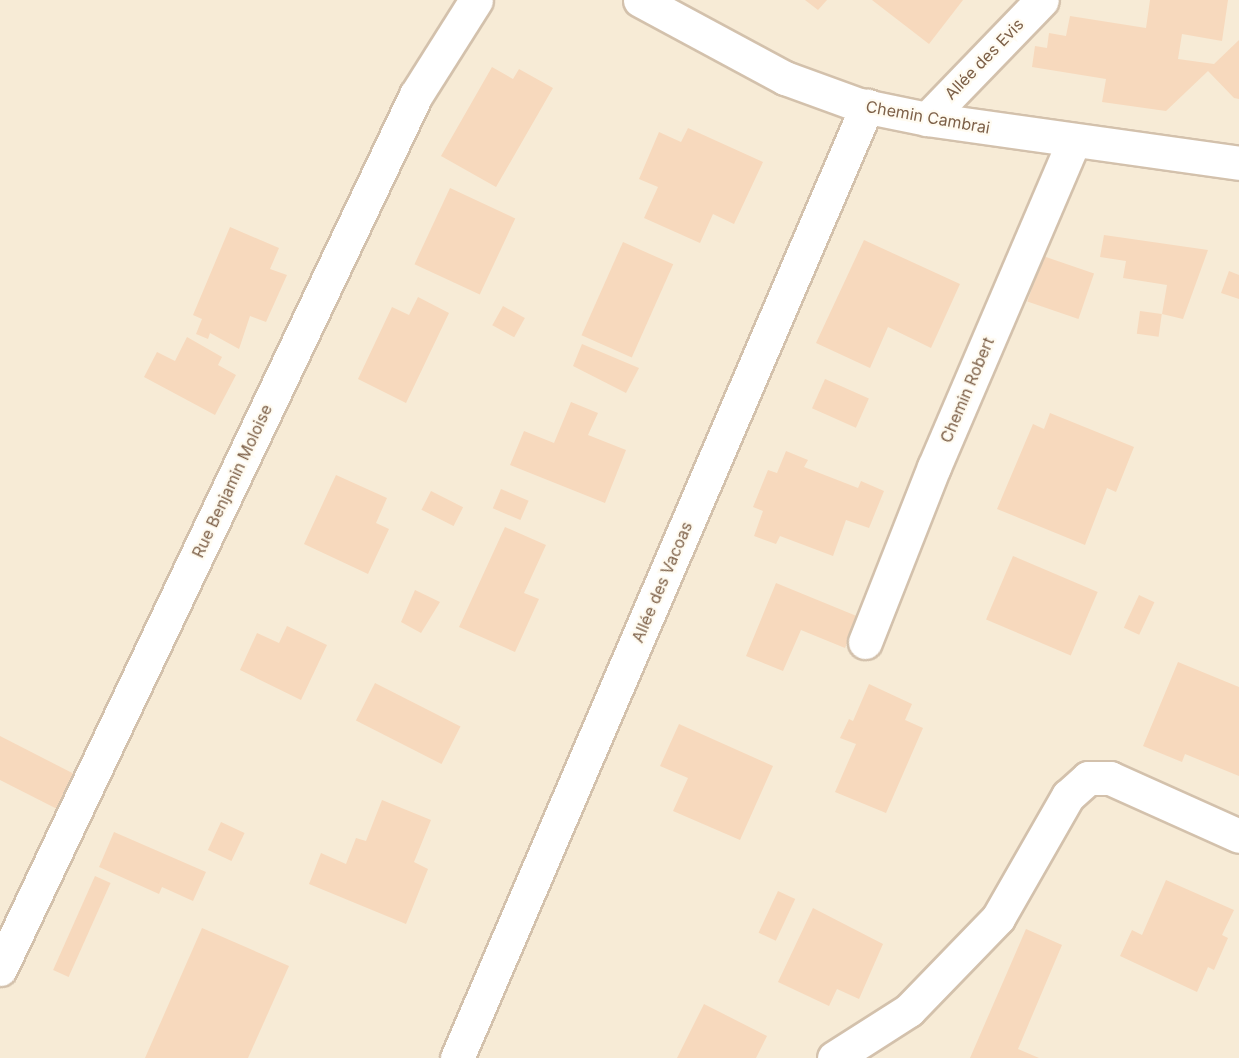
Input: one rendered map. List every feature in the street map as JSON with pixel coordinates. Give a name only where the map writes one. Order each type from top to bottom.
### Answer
[{"type":"street","name":"Rue Benjamin Moloise","points":[[0,969],[416,95],[476,0]]},
{"type":"street","name":"Chemin Cambrai","points":[[640,0],[785,78],[867,106],[927,119],[1239,163]]},
{"type":"street","name":"Allée des Evis","points":[[927,119],[1042,0]]},
{"type":"street","name":"Allée des Vacoas","points":[[457,1058],[867,106]]},
{"type":"street","name":"Chemin Robert","points":[[865,642],[934,467],[1074,141]]},
{"type":"street","points":[[834,1058],[909,1010],[998,918],[1068,796],[1088,778],[1110,778],[1239,836]]},
{"type":"shaded area","points":[[0,0],[1239,0],[1239,1058],[0,1058]]},
{"type":"building","points":[[805,0],[827,0],[818,10]]},
{"type":"building","points":[[872,0],[963,0],[929,44]]},
{"type":"building","points":[[1150,0],[1228,0],[1222,41],[1182,34],[1178,59],[1214,64],[1239,40],[1239,99],[1234,98],[1208,71],[1166,111],[1102,102],[1106,79],[1032,67],[1035,46],[1047,48],[1049,33],[1066,36],[1070,16],[1146,28]]},
{"type":"building","points":[[492,67],[513,79],[519,69],[553,88],[496,187],[441,156]]},
{"type":"building","points":[[688,128],[763,162],[734,224],[713,214],[700,243],[644,218],[658,187],[639,179],[659,132],[681,142]]},
{"type":"building","points":[[450,188],[515,218],[480,295],[415,264]]},
{"type":"building","points":[[230,227],[279,248],[270,269],[287,275],[266,322],[250,316],[239,349],[210,333],[208,339],[196,334],[202,319],[193,315]]},
{"type":"building","points":[[1104,235],[1208,250],[1183,319],[1162,314],[1167,285],[1123,278],[1126,261],[1100,257]]},
{"type":"building","points":[[864,240],[960,284],[931,348],[888,327],[870,368],[816,343]]},
{"type":"building","points":[[623,242],[673,264],[632,358],[582,335]]},
{"type":"building","points":[[1043,256],[1094,274],[1078,319],[1027,301]]},
{"type":"building","points":[[1229,271],[1239,275],[1239,299],[1221,293]]},
{"type":"building","points":[[418,297],[449,313],[406,403],[358,379],[392,307],[409,315]]},
{"type":"building","points":[[503,306],[525,318],[514,337],[492,325]]},
{"type":"building","points":[[1140,311],[1162,314],[1159,337],[1137,334]]},
{"type":"building","points":[[187,337],[222,357],[218,365],[236,375],[215,415],[144,377],[157,352],[175,361]]},
{"type":"building","points":[[582,344],[639,368],[626,393],[573,366]]},
{"type":"building","points":[[825,379],[869,399],[856,428],[812,408]]},
{"type":"building","points":[[571,402],[598,413],[588,435],[626,450],[605,503],[510,465],[524,431],[554,443]]},
{"type":"building","points":[[1050,413],[1134,447],[1116,492],[1107,488],[1085,545],[997,509],[1033,424],[1044,429]]},
{"type":"building","points":[[786,451],[808,460],[804,467],[858,488],[861,481],[884,491],[869,528],[846,520],[833,556],[780,536],[776,544],[754,536],[763,511],[753,507],[768,470],[777,473]]},
{"type":"building","points":[[336,475],[387,498],[376,523],[389,529],[368,574],[304,544]]},
{"type":"building","points":[[501,489],[529,501],[520,520],[493,508]]},
{"type":"building","points":[[431,491],[463,507],[454,526],[421,510]]},
{"type":"building","points":[[505,527],[546,545],[524,593],[539,599],[515,652],[459,627]]},
{"type":"building","points":[[1013,556],[1098,592],[1071,655],[986,620]]},
{"type":"building","points":[[776,583],[859,617],[845,648],[801,630],[783,671],[746,656]]},
{"type":"building","points":[[415,590],[440,602],[421,633],[401,622]]},
{"type":"building","points":[[1139,595],[1154,602],[1139,635],[1124,628]]},
{"type":"building","points":[[287,626],[327,645],[301,700],[240,670],[257,633],[279,643]]},
{"type":"building","points":[[1178,662],[1239,687],[1239,776],[1185,754],[1182,762],[1143,746]]},
{"type":"building","points":[[375,683],[461,727],[441,764],[356,720]]},
{"type":"building","points":[[869,684],[912,704],[905,720],[923,728],[886,813],[835,792],[856,744],[840,738],[849,719],[853,721]]},
{"type":"building","points":[[679,724],[773,766],[740,840],[673,811],[688,778],[660,766]]},
{"type":"building","points":[[0,736],[82,778],[63,812],[0,780]]},
{"type":"building","points":[[382,800],[431,820],[414,862],[428,869],[406,924],[309,884],[321,853],[346,864],[356,838],[366,841]]},
{"type":"building","points":[[221,822],[245,833],[231,861],[208,850]]},
{"type":"building","points":[[114,832],[206,872],[193,901],[162,887],[159,894],[99,867]]},
{"type":"building","points":[[95,876],[111,883],[69,977],[53,970]]},
{"type":"building","points":[[1166,880],[1234,910],[1222,935],[1228,938],[1214,970],[1208,967],[1197,992],[1120,956],[1132,930],[1142,935]]},
{"type":"building","points":[[778,891],[795,899],[776,941],[759,933]]},
{"type":"building","points":[[813,908],[883,944],[859,999],[837,989],[829,1006],[778,982]]},
{"type":"building","points":[[202,928],[289,966],[248,1058],[145,1058]]},
{"type":"building","points":[[1026,929],[1062,945],[1018,1049],[1039,1058],[970,1058]]},
{"type":"building","points":[[704,1004],[767,1036],[756,1058],[677,1058]]}]
